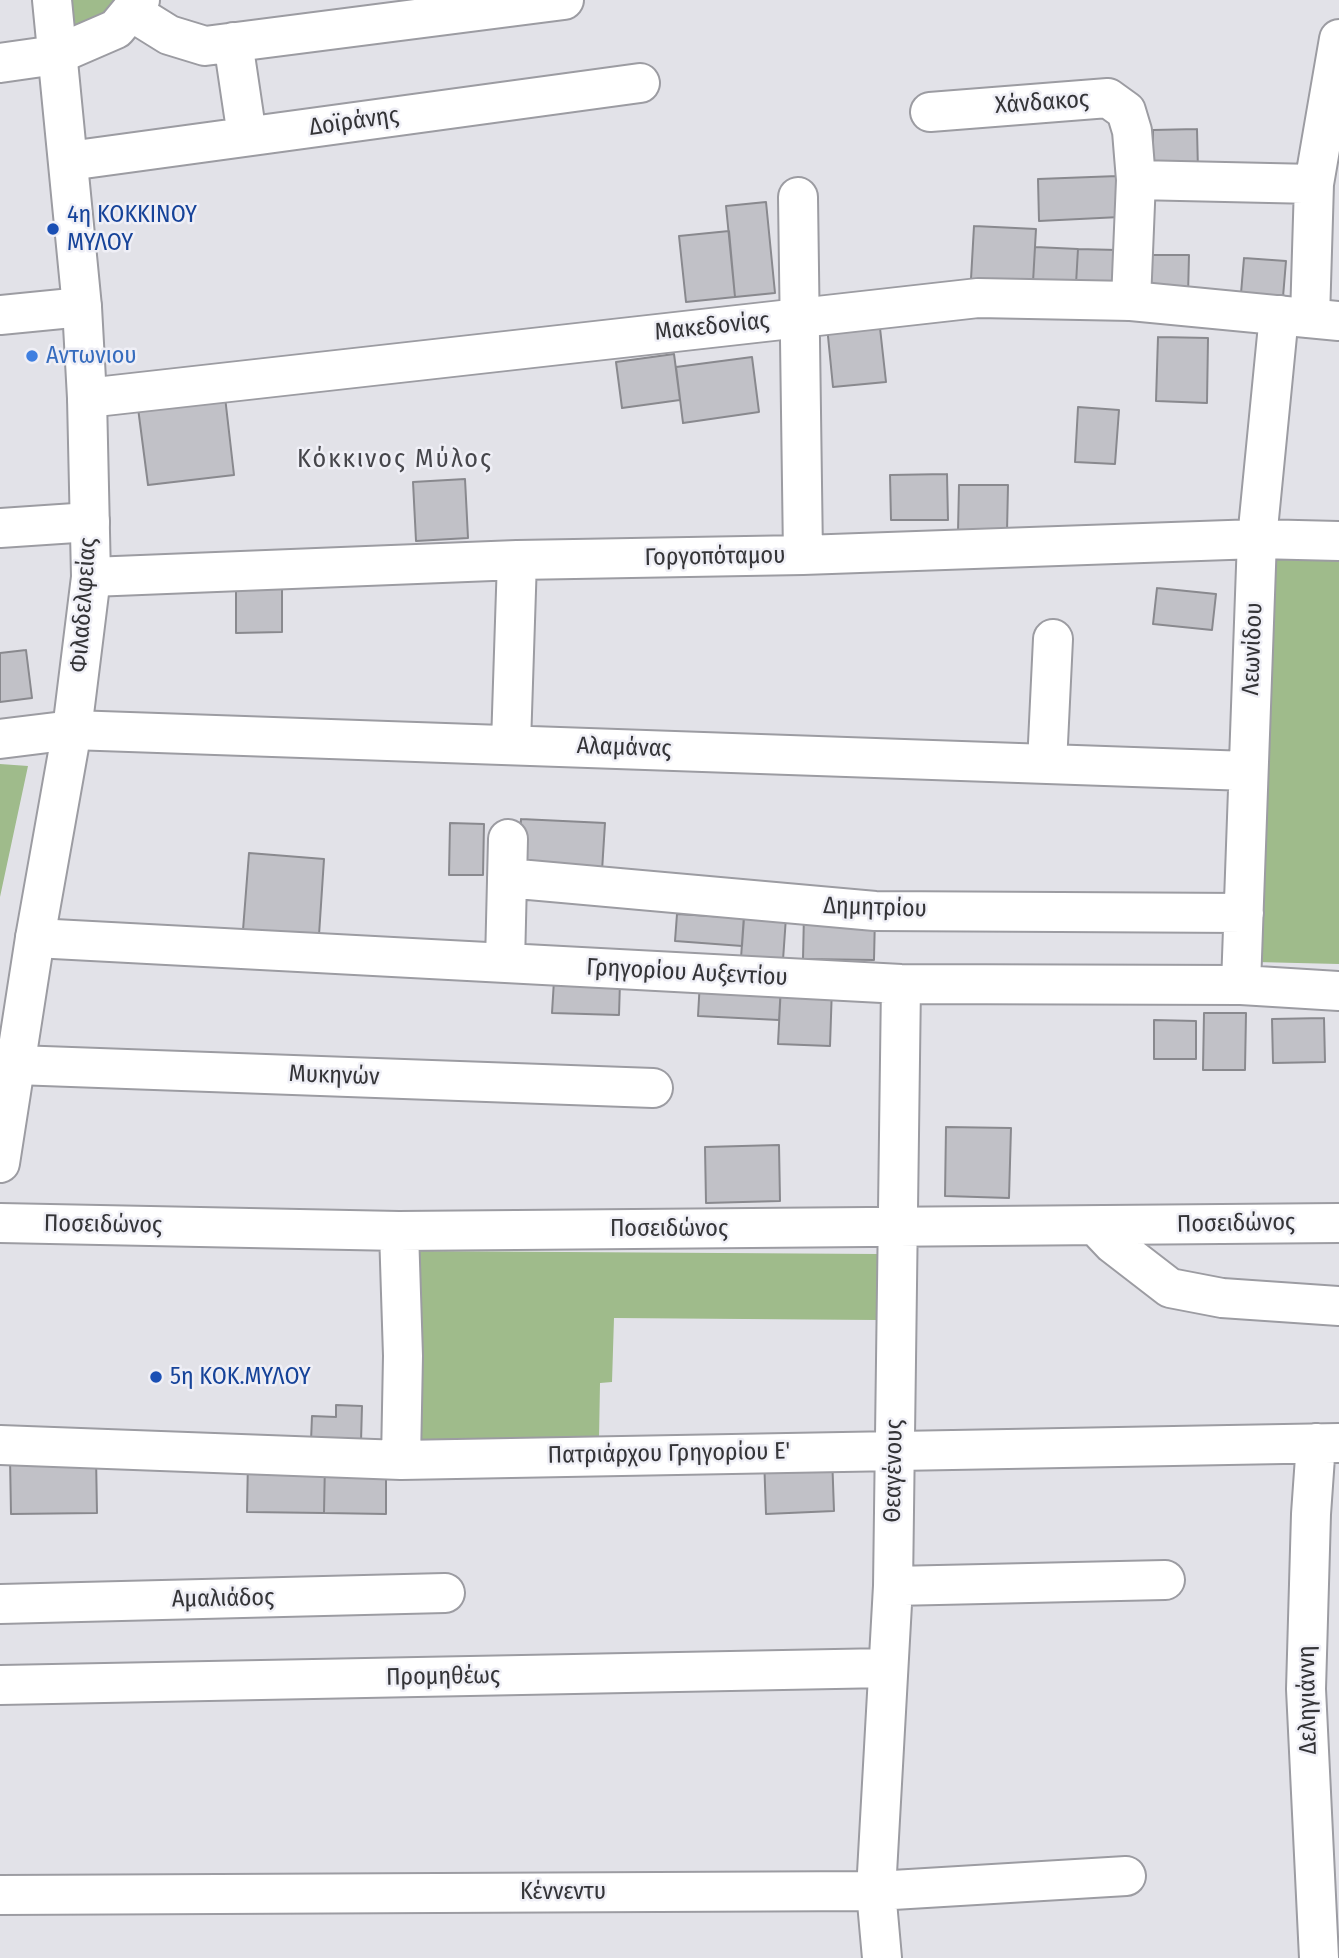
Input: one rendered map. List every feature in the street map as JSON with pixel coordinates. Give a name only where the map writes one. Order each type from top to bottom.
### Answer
[{"type":"street","name":"Φιλαδελφείας","points":[[0,1163],[35,938],[72,730],[92,577],[82,307],[52,0]]},
{"type":"street","points":[[0,63],[56,55],[116,29],[136,6],[169,35],[205,46],[564,0]]},
{"type":"street","name":"Λεωνίδου","points":[[1241,985],[1256,540],[1309,318],[1326,227],[1314,184],[1339,39]]},
{"type":"street","points":[[233,42],[247,136]]},
{"type":"street","name":"Δοϊράνης","points":[[69,160],[640,83]]},
{"type":"street","name":"Χάνδακος","points":[[930,112],[1108,98],[1126,111],[1132,131],[1136,180],[1131,301]]},
{"type":"street","points":[[1136,180],[1314,184]]},
{"type":"street","points":[[798,197],[803,555]]},
{"type":"street","name":"Μακεδονίας","points":[[87,398],[978,298],[1131,301],[1309,318]]},
{"type":"street","points":[[0,315],[82,307]]},
{"type":"street","points":[[0,528],[90,522]]},
{"type":"street","name":"Γοργοπόταμου","points":[[92,577],[517,560],[803,555],[1256,540],[1339,541]]},
{"type":"street","points":[[511,744],[517,560]]},
{"type":"street","points":[[1047,764],[1054,639]]},
{"type":"street","name":"Αλαμάνας","points":[[0,739],[72,730],[1248,771]]},
{"type":"street","points":[[505,963],[508,839]]},
{"type":"street","name":"Δημητρίου","points":[[507,878],[875,911],[1244,912]]},
{"type":"street","name":"Γρηγορίου Αυξεντίου","points":[[35,938],[901,984],[1241,985],[1339,991]]},
{"type":"street","name":"Θεαγένους","points":[[882,1958],[876,1891],[893,1586],[901,984]]},
{"type":"street","name":"Μυκηνών","points":[[16,1065],[653,1088]]},
{"type":"street","name":"Ποσειδώνος","points":[[0,1223],[399,1231],[1339,1223]]},
{"type":"street","points":[[1096,1226],[1113,1244],[1170,1288],[1222,1298],[1339,1306]]},
{"type":"street","points":[[399,1231],[403,1356],[401,1460]]},
{"type":"street","name":"Πατριάρχου Γρηγορίου E'","points":[[0,1446],[401,1460],[1327,1443]]},
{"type":"street","name":"Δεληγιάννη","points":[[1319,1958],[1327,1857],[1322,1690],[1327,1443]]},
{"type":"street","points":[[893,1586],[1165,1580]]},
{"type":"street","name":"Αμαλιάδος","points":[[0,1604],[445,1593]]},
{"type":"street","name":"Προμηθέως","points":[[0,1685],[887,1668]]},
{"type":"street","name":"Κέννεντυ","points":[[0,1895],[876,1891],[1126,1876]]},
{"type":"green space","points":[[66,0],[129,0],[70,39]]},
{"type":"green space","points":[[1269,552],[1339,554],[1339,964],[1256,962]]},
{"type":"green space","points":[[0,764],[28,766],[0,897]]},
{"type":"green space","points":[[409,1251],[878,1254],[877,1320],[614,1318],[612,1382],[600,1383],[599,1439],[407,1442]]},
{"type":"building","points":[[1197,129],[1198,171],[1153,171],[1153,130]]},
{"type":"building","points":[[1118,176],[1120,217],[1039,221],[1038,179]]},
{"type":"building","points":[[766,202],[775,293],[735,297],[726,206]]},
{"type":"building","points":[[974,226],[1036,229],[1033,282],[971,279]]},
{"type":"building","points":[[729,231],[735,297],[686,302],[679,236]]},
{"type":"building","points":[[1035,247],[1078,249],[1076,284],[1033,282]]},
{"type":"building","points":[[1078,249],[1117,250],[1116,285],[1076,284]]},
{"type":"building","points":[[1150,255],[1189,255],[1188,296],[1148,295]]},
{"type":"building","points":[[1244,258],[1286,261],[1282,309],[1240,305]]},
{"type":"building","points":[[878,310],[886,382],[833,387],[826,316]]},
{"type":"building","points":[[1158,337],[1208,338],[1207,403],[1156,401]]},
{"type":"building","points":[[674,354],[680,400],[622,408],[616,362]]},
{"type":"building","points":[[752,357],[759,412],[683,423],[676,367]]},
{"type":"building","points":[[225,397],[234,475],[148,485],[138,408]]},
{"type":"building","points":[[1078,407],[1119,410],[1115,464],[1075,462]]},
{"type":"building","points":[[947,474],[948,520],[891,520],[890,475]]},
{"type":"building","points":[[465,479],[468,538],[416,541],[413,482]]},
{"type":"building","points":[[959,485],[1008,485],[1007,532],[958,532]]},
{"type":"building","points":[[236,577],[282,577],[282,632],[236,633]]},
{"type":"building","points":[[1157,588],[1216,594],[1212,630],[1153,624]]},
{"type":"building","points":[[26,650],[32,698],[0,702],[0,653]]},
{"type":"building","points":[[521,819],[605,823],[602,871],[518,866]]},
{"type":"building","points":[[450,823],[484,824],[483,875],[449,875]]},
{"type":"building","points":[[249,853],[324,859],[319,935],[243,930]]},
{"type":"building","points":[[804,913],[875,915],[874,960],[803,959]]},
{"type":"building","points":[[677,914],[744,918],[742,946],[675,941]]},
{"type":"building","points":[[744,915],[786,917],[783,960],[741,958]]},
{"type":"building","points":[[554,980],[620,982],[619,1015],[552,1013]]},
{"type":"building","points":[[700,981],[781,985],[779,1020],[698,1016]]},
{"type":"building","points":[[781,985],[832,987],[830,1046],[778,1044]]},
{"type":"building","points":[[1204,1013],[1246,1013],[1245,1070],[1203,1070]]},
{"type":"building","points":[[1324,1018],[1325,1062],[1273,1063],[1272,1019]]},
{"type":"building","points":[[1154,1020],[1196,1021],[1196,1059],[1154,1059]]},
{"type":"building","points":[[946,1127],[1011,1128],[1009,1198],[945,1196]]},
{"type":"building","points":[[779,1145],[780,1201],[706,1203],[705,1147]]},
{"type":"building","points":[[336,1405],[362,1406],[361,1442],[311,1441],[312,1416],[336,1417]]},
{"type":"building","points":[[832,1455],[834,1511],[766,1514],[764,1457]]},
{"type":"building","points":[[96,1456],[97,1513],[11,1514],[10,1458]]},
{"type":"building","points":[[248,1460],[325,1461],[324,1513],[247,1512]]},
{"type":"building","points":[[325,1461],[386,1461],[386,1514],[324,1513]]},
{"type":"place","name":"4η ΚΟΚΚΙΝΟΥ ΜΥΛΟΥ","points":[[53,229]]},
{"type":"place","name":"Αντωνιου","points":[[32,356]]},
{"type":"place","name":"5η ΚΟΚ.ΜΥΛΟΥ","points":[[156,1377]]},
{"type":"district","name":"Κόκκινος Μύλος","points":[[395,460]]}]
